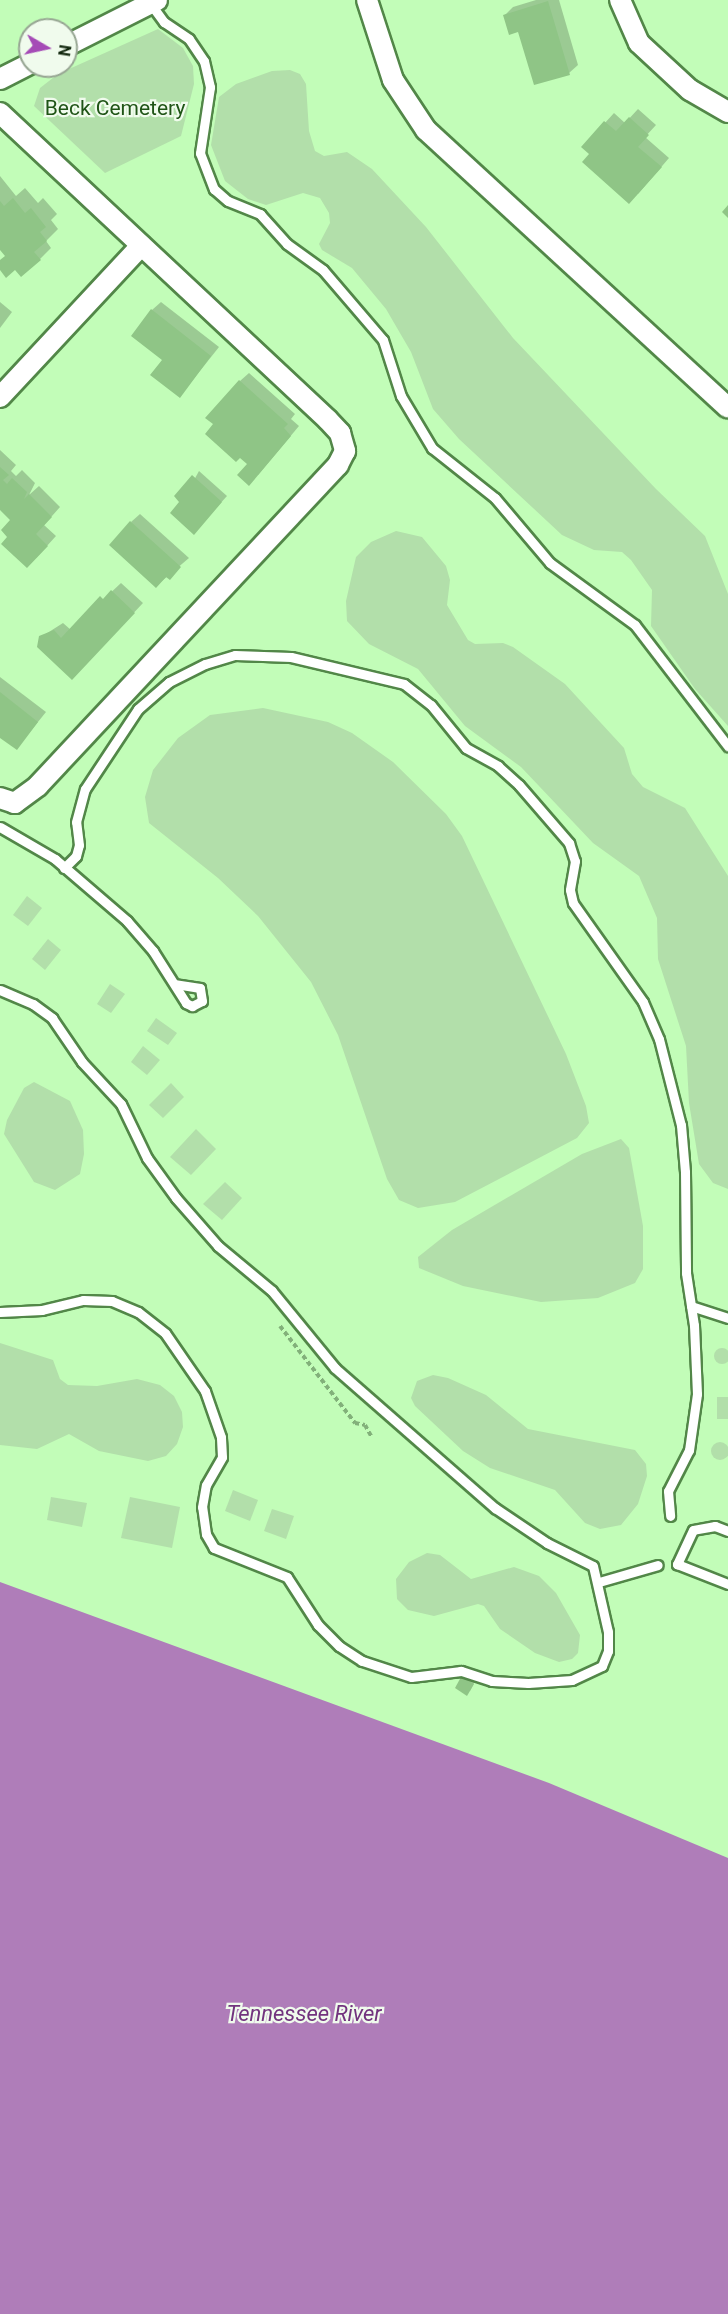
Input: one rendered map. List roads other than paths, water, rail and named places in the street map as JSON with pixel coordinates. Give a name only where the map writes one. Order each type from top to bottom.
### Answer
[{"type":"street","points":[[367,0],[393,80],[426,130],[728,408]]},
{"type":"street","points":[[620,0],[639,43],[690,90],[728,112]]},
{"type":"street","points":[[78,40],[152,1]]},
{"type":"street","points":[[0,79],[18,70]]},
{"type":"street","points":[[0,113],[328,420],[344,442],[343,457],[38,786],[15,803],[0,798]]},
{"type":"street","points":[[0,397],[141,246]]},
{"type":"lane","points":[[152,1],[164,22],[194,44],[204,61],[210,87],[200,153],[214,189],[228,201],[260,214],[287,244],[323,270],[383,340],[401,396],[432,448],[495,498],[550,563],[634,625],[728,746]]},
{"type":"lane","points":[[64,868],[76,856],[79,845],[78,806],[110,746],[151,696],[190,671],[236,655],[262,653],[379,675],[413,691],[466,748],[507,773],[569,843],[574,861],[570,890],[573,903],[633,986],[650,1018],[681,1125],[686,1273],[697,1368],[696,1417],[689,1450],[668,1491],[670,1516]]},
{"type":"lane","points":[[0,827],[64,868],[145,940],[175,984]]},
{"type":"lane","points":[[0,990],[33,1004],[52,1018],[82,1062],[122,1104],[147,1158],[182,1205],[218,1246],[272,1291],[335,1368],[495,1508],[548,1543],[588,1561],[599,1582],[609,1641],[605,1659],[591,1674],[559,1682],[528,1683],[492,1681],[461,1671],[411,1677],[371,1665],[328,1636],[310,1615],[287,1577],[214,1548],[206,1534],[202,1507],[206,1485],[222,1457],[221,1437],[205,1391],[165,1333],[138,1312],[112,1301],[83,1300],[42,1310],[0,1312]]},
{"type":"lane","points":[[691,1306],[728,1318]]},
{"type":"lane","points":[[728,1531],[715,1526],[693,1530],[677,1564],[728,1584]]},
{"type":"lane","points":[[599,1582],[658,1564]]},
{"type":"water","name":"Tennessee River","points":[[0,1582],[549,1783],[728,1858],[728,2314],[0,2314]]},
{"type":"park label","name":"Beck Cemetery","points":[[115,108]]}]
